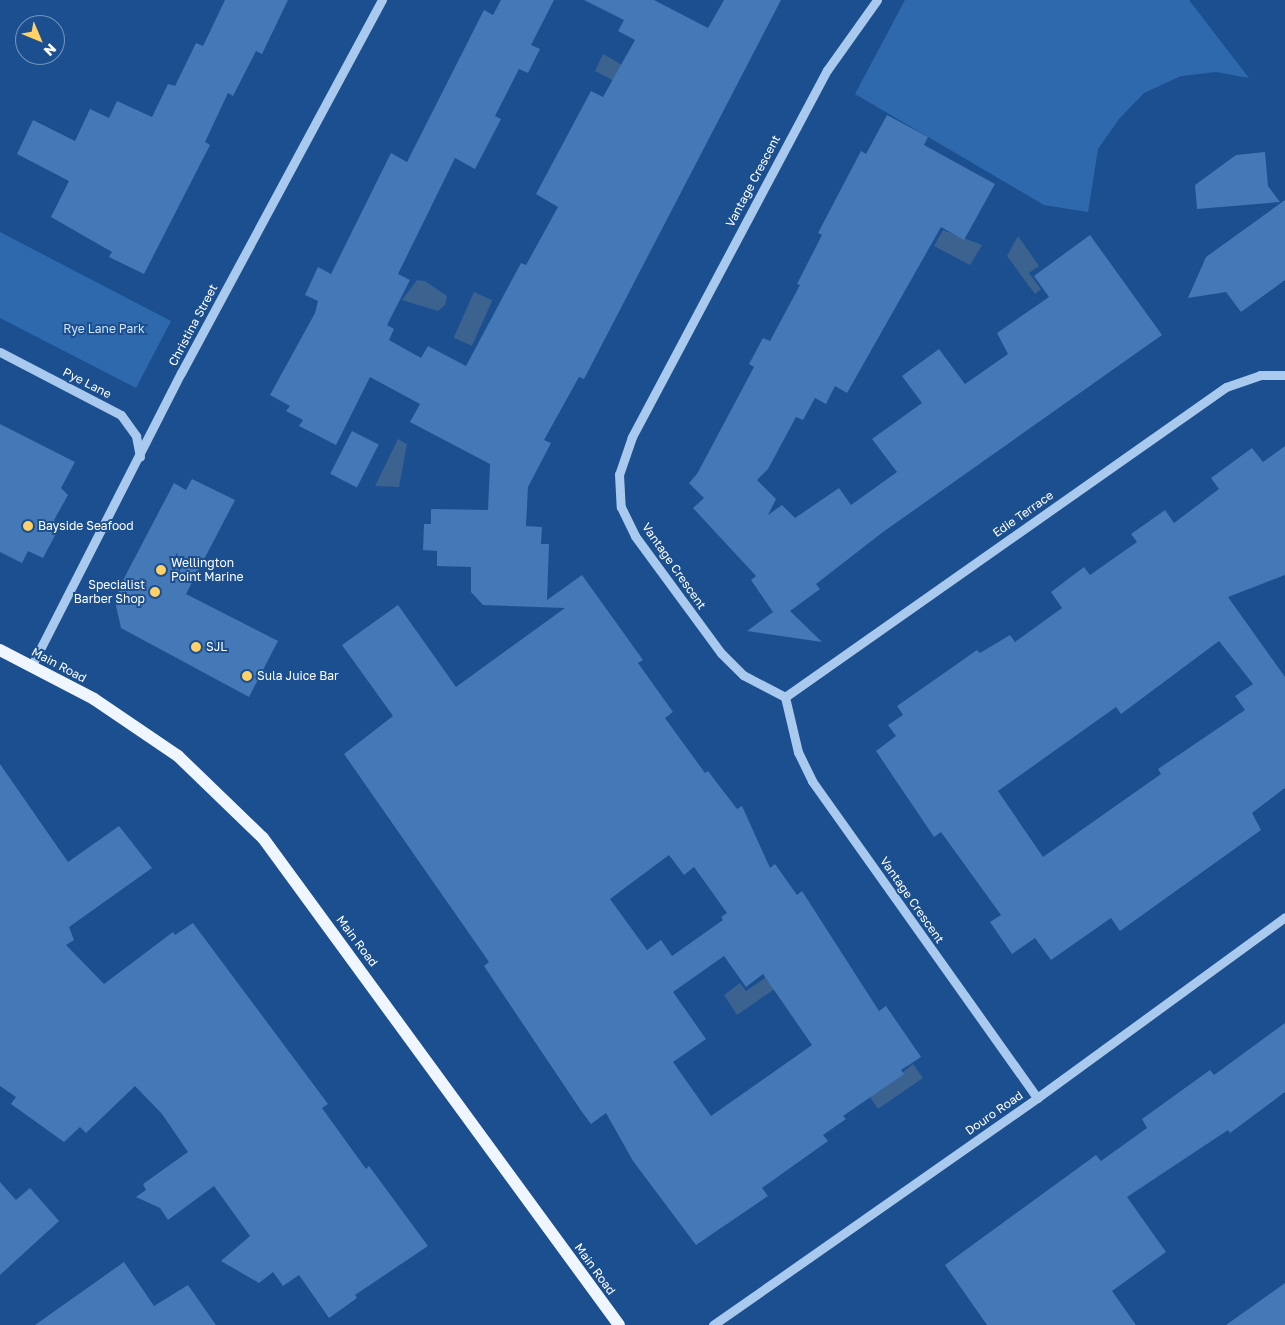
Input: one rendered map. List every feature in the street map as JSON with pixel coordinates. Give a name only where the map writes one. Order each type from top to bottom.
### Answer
[{"type":"main road","name":"Main Road","points":[[0,650],[94,698],[178,756],[263,838],[619,1325]]},
{"type":"street","name":"Christina Street","points":[[32,665],[140,457],[181,373],[382,0]]},
{"type":"street","name":"Vantage Crescent","points":[[877,0],[826,70],[632,437],[619,474],[621,507],[635,536],[721,653],[743,675],[784,697],[798,752],[812,781],[1037,1098]]},
{"type":"street","name":"Pye Lane","points":[[0,352],[121,415],[136,436],[140,457]]},
{"type":"street","name":"Edie Terrace","points":[[784,697],[1226,387],[1260,376],[1285,375]]},
{"type":"street","name":"Douro Road","points":[[713,1325],[1037,1098],[1285,917]]},
{"type":"green space","points":[[905,0],[1189,0],[1249,78],[1216,72],[1181,76],[1144,93],[1119,119],[1098,149],[1088,212],[1044,205],[855,94]]},
{"type":"green space","name":"Rye Lane Park","points":[[0,232],[171,321],[136,388],[0,318]]},
{"type":"shaded area","points":[[603,54],[638,74],[639,94],[595,71]]},
{"type":"shaded area","points":[[943,230],[982,245],[970,265],[934,246]]},
{"type":"shaded area","points":[[1018,236],[1039,266],[1029,273],[1041,289],[1035,294],[1007,256]]},
{"type":"shaded area","points":[[417,280],[425,281],[447,296],[445,305],[438,311],[402,300]]},
{"type":"shaded area","points":[[474,292],[492,300],[472,346],[454,338]]},
{"type":"shaded area","points":[[398,439],[407,444],[399,487],[375,486]]},
{"type":"shaded area","points":[[771,974],[779,986],[737,1015],[724,995],[740,983],[746,991]]},
{"type":"shaded area","points":[[913,1064],[923,1078],[878,1109],[868,1094],[877,1088],[880,1091]]},
{"type":"building","points":[[225,0],[288,0],[262,54],[256,51],[233,96],[228,93],[205,142],[210,145],[144,274],[109,257],[112,252],[51,217],[69,181],[17,154],[33,120],[75,141],[90,109],[109,118],[117,101],[152,117],[168,84],[175,86],[196,43],[203,46]]},
{"type":"building","points":[[501,0],[554,0],[531,45],[540,49],[528,73],[519,69],[495,116],[501,119],[475,169],[455,158],[398,274],[410,280],[387,325],[394,329],[389,340],[421,358],[428,346],[466,366],[521,263],[526,265],[558,207],[536,194],[591,91],[603,97],[635,40],[618,31],[624,20],[584,0],[654,0],[708,28],[724,0],[781,0],[584,379],[579,377],[544,440],[551,443],[528,487],[526,526],[542,527],[541,544],[549,544],[547,600],[582,575],[643,660],[638,663],[673,712],[665,718],[705,773],[708,771],[737,809],[742,806],[770,868],[775,864],[797,895],[802,891],[879,1011],[886,1006],[921,1057],[901,1070],[904,1074],[843,1116],[846,1119],[823,1135],[828,1141],[762,1188],[768,1196],[696,1245],[633,1161],[606,1113],[591,1124],[582,1112],[484,966],[489,962],[344,754],[393,716],[342,645],[398,605],[456,687],[565,608],[483,605],[471,592],[471,567],[437,566],[437,551],[423,550],[424,524],[431,524],[431,509],[488,510],[490,464],[410,422],[420,404],[370,377],[336,445],[299,426],[303,420],[286,411],[290,406],[270,395],[315,313],[318,301],[305,295],[318,267],[331,274],[391,153],[407,162],[484,10],[493,15]],"holes":[[[669,855],[684,875],[694,867],[727,913],[721,917],[723,920],[672,956],[661,940],[647,950],[610,899]],[[724,956],[746,987],[763,974],[812,1045],[711,1116],[673,1062],[706,1039],[673,992]]]},
{"type":"building","points":[[887,115],[928,137],[924,145],[995,184],[964,240],[941,227],[847,393],[835,386],[826,404],[815,398],[803,420],[796,417],[768,469],[757,480],[776,499],[768,515],[782,505],[795,518],[839,488],[851,505],[897,472],[872,439],[922,403],[902,376],[939,349],[965,384],[1008,354],[997,333],[1049,297],[1034,276],[1090,235],[1162,335],[883,532],[816,584],[820,589],[790,611],[822,642],[747,631],[773,612],[751,580],[756,576],[693,508],[704,498],[689,483],[697,474],[754,367],[749,364],[763,338],[770,341],[800,285],[797,284],[822,235],[818,233],[861,151],[866,154]]},
{"type":"building","points":[[1265,152],[1268,186],[1280,202],[1197,209],[1195,185],[1236,155]]},
{"type":"building","points":[[1285,200],[1285,280],[1241,312],[1226,292],[1188,298],[1206,257]]},
{"type":"building","points":[[0,424],[75,462],[61,488],[68,495],[54,520],[60,526],[43,558],[28,551],[22,563],[0,552]]},
{"type":"building","points":[[352,431],[379,445],[357,487],[330,474]]},
{"type":"building","points":[[1285,446],[1285,575],[1228,597],[1285,677],[1285,788],[1252,813],[1261,830],[1120,931],[1111,918],[1051,960],[1035,938],[1012,954],[990,922],[1001,915],[941,832],[934,837],[876,751],[896,736],[888,725],[903,715],[897,706],[977,650],[980,653],[1010,635],[1015,642],[1062,608],[1051,592],[1084,567],[1090,575],[1137,542],[1131,534],[1165,510],[1174,523],[1219,489],[1211,478],[1252,448],[1263,462]],"holes":[[[1219,641],[1253,684],[1235,696],[1245,710],[1158,769],[1161,774],[1043,857],[998,791],[1116,707],[1121,714]]]},
{"type":"building","points":[[192,479],[235,500],[186,594],[278,641],[249,697],[121,628],[116,606],[120,586],[174,483],[186,490]]},
{"type":"building","points":[[0,764],[68,862],[119,826],[152,868],[69,927],[74,940],[66,945],[104,984],[173,932],[175,935],[193,923],[328,1104],[322,1108],[366,1169],[369,1166],[428,1246],[355,1295],[357,1298],[329,1318],[299,1275],[283,1286],[273,1272],[259,1283],[221,1261],[250,1236],[214,1186],[168,1220],[160,1208],[136,1197],[146,1190],[143,1184],[188,1152],[162,1114],[135,1086],[86,1133],[80,1127],[64,1142],[11,1104],[16,1097],[0,1086]]},
{"type":"building","points":[[1285,1023],[1285,1092],[1230,1133],[1228,1130],[1127,1197],[1166,1252],[1112,1291],[1136,1325],[987,1325],[945,1265],[1096,1155],[1101,1161],[1147,1128],[1142,1119],[1210,1070],[1214,1075]]},
{"type":"building","points":[[0,1182],[16,1200],[30,1188],[59,1221],[0,1275]]},
{"type":"building","points":[[124,1262],[154,1306],[188,1285],[216,1325],[35,1325]]},
{"type":"building","points":[[1285,1283],[1285,1325],[1226,1325]]},
{"type":"place","name":"Bayside Seafood","points":[[28,526]]},
{"type":"place","name":"Wellington Point Marine","points":[[161,570]]},
{"type":"place","name":"Specialist Barber Shop","points":[[155,592]]},
{"type":"place","name":"SJL","points":[[196,647]]},
{"type":"place","name":"Sula Juice Bar","points":[[247,676]]}]
